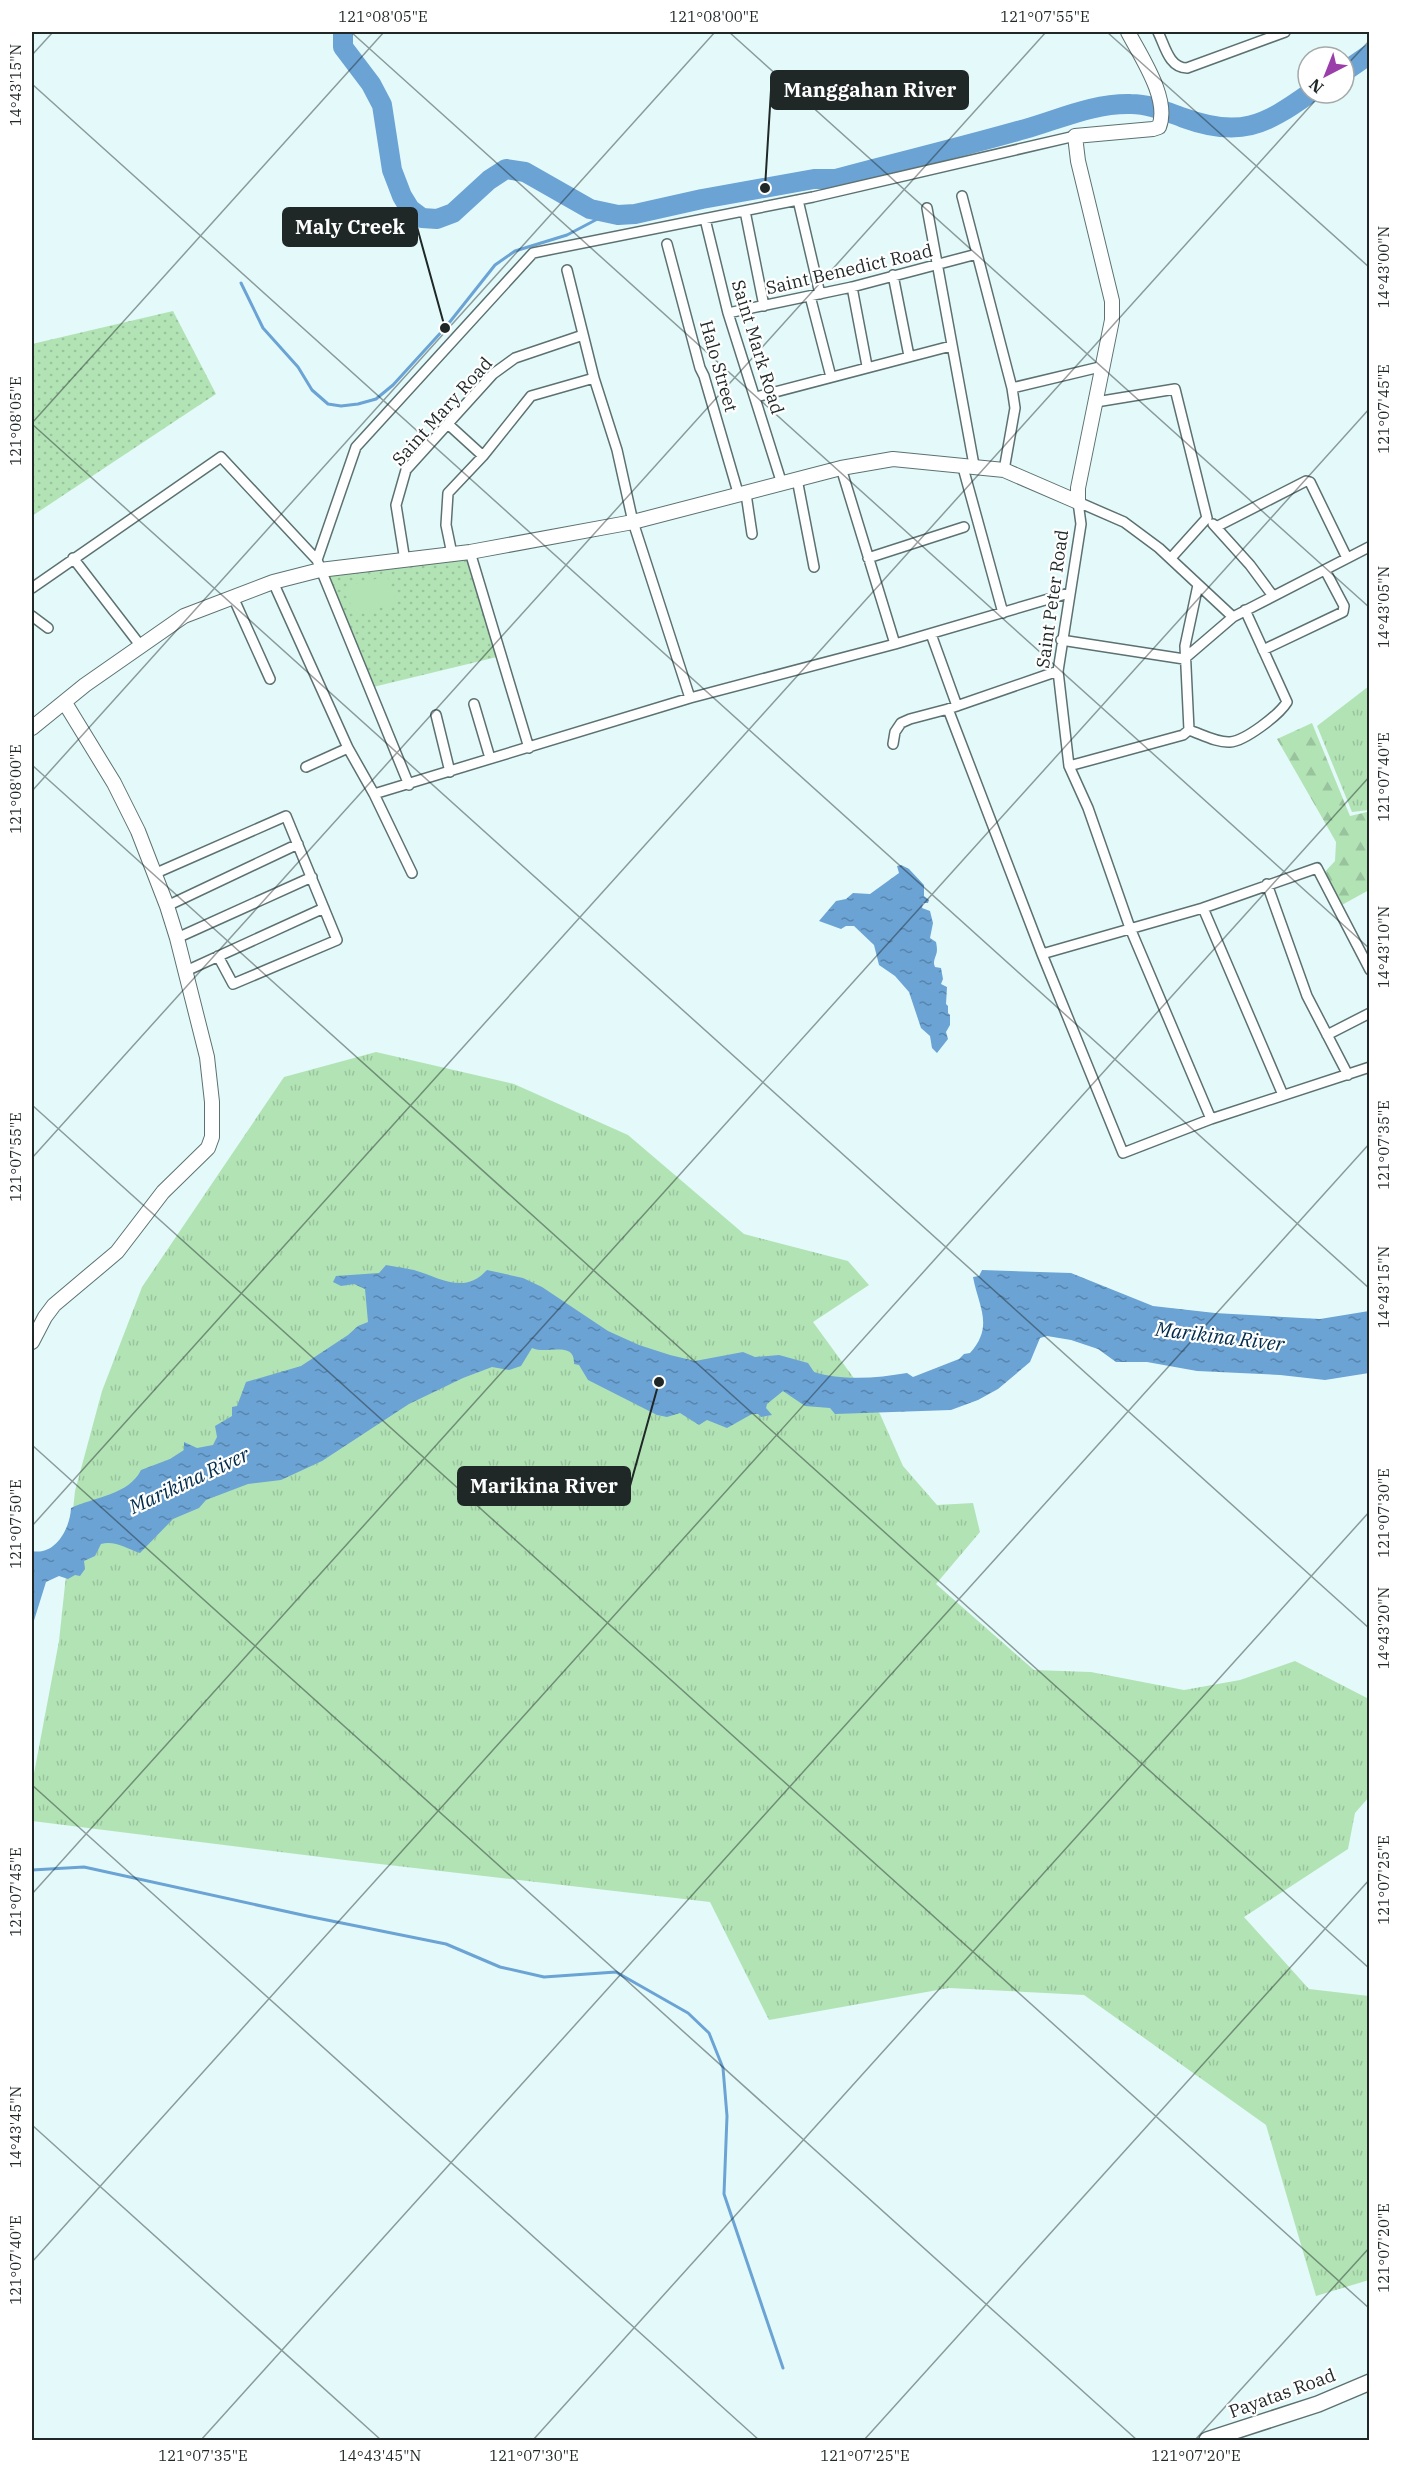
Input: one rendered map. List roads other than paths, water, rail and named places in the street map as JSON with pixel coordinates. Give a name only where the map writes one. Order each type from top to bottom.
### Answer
[{"type":"main road","name":"Payatas Road","points":[[1207,2440],[1318,2404],[1370,2382]]},
{"type":"street","points":[[319,565],[356,447],[533,253],[798,200],[1075,136],[1153,129],[1159,126],[1162,119],[1161,99],[1128,32]]},
{"type":"street","points":[[1158,32],[1173,64],[1178,68],[1187,68],[1285,32]]},
{"type":"street","name":"Saint Peter Road","points":[[1075,136],[1078,161],[1112,301],[1112,320],[1078,488],[1081,524],[1061,640],[1058,671],[1070,766],[1088,808],[1130,928],[1211,1119]]},
{"type":"street","points":[[962,196],[1012,388],[1015,408],[1004,470]]},
{"type":"street","points":[[798,200],[831,377]]},
{"type":"street","points":[[927,208],[951,346],[968,465],[1003,613]]},
{"type":"street","points":[[745,211],[764,306]]},
{"type":"street","name":"Saint Mark Road","points":[[705,219],[728,313],[782,484]]},
{"type":"street","name":"Halo Street","points":[[667,244],[700,368],[742,495],[752,534]]},
{"type":"street","name":"Saint Benedict Road","points":[[728,313],[852,287],[977,254]]},
{"type":"street","points":[[567,270],[594,378],[617,450],[633,522],[690,698]]},
{"type":"street","points":[[893,275],[909,356]]},
{"type":"street","points":[[852,287],[867,366]]},
{"type":"street","name":"Saint Mary Road","points":[[405,561],[396,505],[406,470],[493,374],[514,358],[583,335]]},
{"type":"street","points":[[756,397],[867,366],[951,346]]},
{"type":"street","points":[[1012,388],[1104,366]]},
{"type":"street","points":[[452,554],[446,525],[448,493],[483,456],[531,396],[594,378]]},
{"type":"street","points":[[1096,402],[1175,389],[1208,518],[1273,596]]},
{"type":"street","points":[[449,425],[483,456]]},
{"type":"street","points":[[32,588],[221,457],[319,565],[409,785]]},
{"type":"street","points":[[32,728],[85,685],[183,616],[319,565],[405,561],[470,552],[633,522],[841,468],[893,459],[1004,470],[1124,522],[1171,558],[1233,617]]},
{"type":"street","points":[[841,468],[895,644]]},
{"type":"street","points":[[797,479],[814,567]]},
{"type":"street","points":[[1216,527],[1306,481],[1310,482],[1347,558]]},
{"type":"street","points":[[1171,558],[1208,518]]},
{"type":"street","points":[[868,558],[964,527]]},
{"type":"street","points":[[1061,640],[1185,659],[1233,617],[1369,547]]},
{"type":"street","points":[[470,552],[529,748]]},
{"type":"street","points":[[73,558],[140,645]]},
{"type":"street","points":[[1263,650],[1342,612],[1344,606],[1325,570]]},
{"type":"street","points":[[273,582],[348,748],[374,794],[412,873]]},
{"type":"street","points":[[1189,730],[1185,659],[1198,585]]},
{"type":"street","points":[[374,794],[690,698],[895,644],[1069,593]]},
{"type":"street","points":[[233,597],[270,679]]},
{"type":"street","points":[[1189,730],[1231,742],[1251,733],[1283,708],[1287,702],[1245,610]]},
{"type":"street","points":[[32,616],[48,628]]},
{"type":"street","points":[[931,634],[952,707],[1042,954],[1123,1153],[1211,1119],[1370,1067]]},
{"type":"street","points":[[893,744],[895,732],[901,723],[1058,671]]},
{"type":"street","points":[[32,1342],[54,1305],[74,1286],[112,1257],[176,1178],[208,1148],[212,1137],[212,1102],[207,1057],[167,906],[138,831],[114,783],[65,703]]},
{"type":"street","points":[[474,704],[490,758]]},
{"type":"street","points":[[436,715],[450,772]]},
{"type":"street","points":[[1070,766],[1183,735],[1189,730]]},
{"type":"street","points":[[306,767],[348,748]]},
{"type":"street","points":[[154,874],[286,816],[337,940],[233,984],[218,956]]},
{"type":"street","points":[[167,906],[298,844]]},
{"type":"street","points":[[1042,954],[1203,908],[1317,868],[1370,970]]},
{"type":"street","points":[[177,938],[312,877]]},
{"type":"street","points":[[1267,884],[1308,996],[1348,1075]]},
{"type":"street","points":[[186,971],[324,908]]},
{"type":"street","points":[[1203,908],[1283,1095]]},
{"type":"street","points":[[1328,1035],[1370,1013]]},
{"type":"water","points":[[901,865],[909,869],[924,885],[924,896],[929,900],[928,903],[923,903],[922,908],[930,911],[933,923],[930,938],[936,942],[937,947],[934,964],[935,967],[941,968],[943,979],[941,984],[947,987],[946,1004],[950,1015],[950,1025],[946,1032],[948,1039],[937,1053],[932,1048],[930,1036],[921,1028],[909,992],[895,976],[879,965],[874,945],[854,926],[841,929],[819,921],[836,901],[846,899],[853,893],[870,894],[899,873],[897,866]]},
{"type":"water","points":[[386,1265],[461,1283],[478,1278],[487,1270],[523,1278],[542,1287],[608,1331],[639,1345],[695,1361],[743,1352],[755,1357],[779,1355],[808,1363],[814,1372],[837,1377],[860,1378],[907,1373],[913,1377],[970,1353],[977,1343],[983,1325],[983,1316],[973,1277],[979,1276],[982,1270],[1071,1273],[1153,1306],[1215,1313],[1320,1319],[1369,1311],[1369,1373],[1325,1380],[1280,1375],[1197,1371],[1147,1362],[1116,1362],[1098,1349],[1071,1340],[1047,1336],[1040,1338],[1030,1362],[998,1389],[978,1400],[951,1410],[835,1414],[830,1408],[805,1406],[783,1391],[767,1404],[766,1408],[772,1415],[761,1417],[758,1414],[752,1414],[727,1428],[707,1420],[699,1425],[680,1413],[667,1417],[657,1415],[588,1380],[579,1365],[574,1364],[570,1352],[532,1348],[521,1366],[509,1370],[492,1367],[463,1378],[409,1404],[322,1461],[281,1480],[248,1484],[206,1500],[199,1508],[173,1519],[140,1553],[116,1544],[101,1544],[95,1556],[84,1561],[85,1569],[80,1576],[75,1575],[68,1579],[59,1576],[46,1582],[32,1627],[32,1551],[48,1549],[60,1539],[68,1524],[71,1508],[120,1490],[128,1485],[141,1470],[170,1459],[184,1450],[184,1442],[197,1448],[213,1445],[217,1437],[215,1426],[232,1416],[232,1407],[237,1406],[246,1382],[301,1366],[358,1326],[368,1322],[365,1289],[354,1284],[341,1286],[333,1282],[336,1276],[379,1273]]},
{"type":"waterway","points":[[343,32],[343,47],[371,84],[382,105],[392,170],[402,196],[410,209],[422,218],[437,219],[453,213],[489,180],[506,169],[525,172],[590,209],[618,215],[635,214],[702,199],[814,179],[836,179],[1001,136],[1104,106],[1145,105],[1203,124],[1236,128],[1264,121],[1296,103]]},
{"type":"waterway","points":[[1356,64],[1370,54]]},
{"type":"waterway","points":[[241,283],[263,328],[298,367],[312,390],[328,404],[341,406],[358,404],[376,399],[393,385],[445,328],[495,265],[515,251],[567,235],[607,214]]},
{"type":"waterway","points":[[32,1870],[84,1867],[446,1944],[500,1967],[544,1977],[616,1972],[688,2013],[709,2033],[723,2068],[727,2116],[724,2194],[783,2368]]},
{"type":"place","name":"Manggahan River","points":[[765,188]]},
{"type":"place","name":"Maly Creek","points":[[445,328]]},
{"type":"place","name":"Marikina River","points":[[659,1382]]}]
